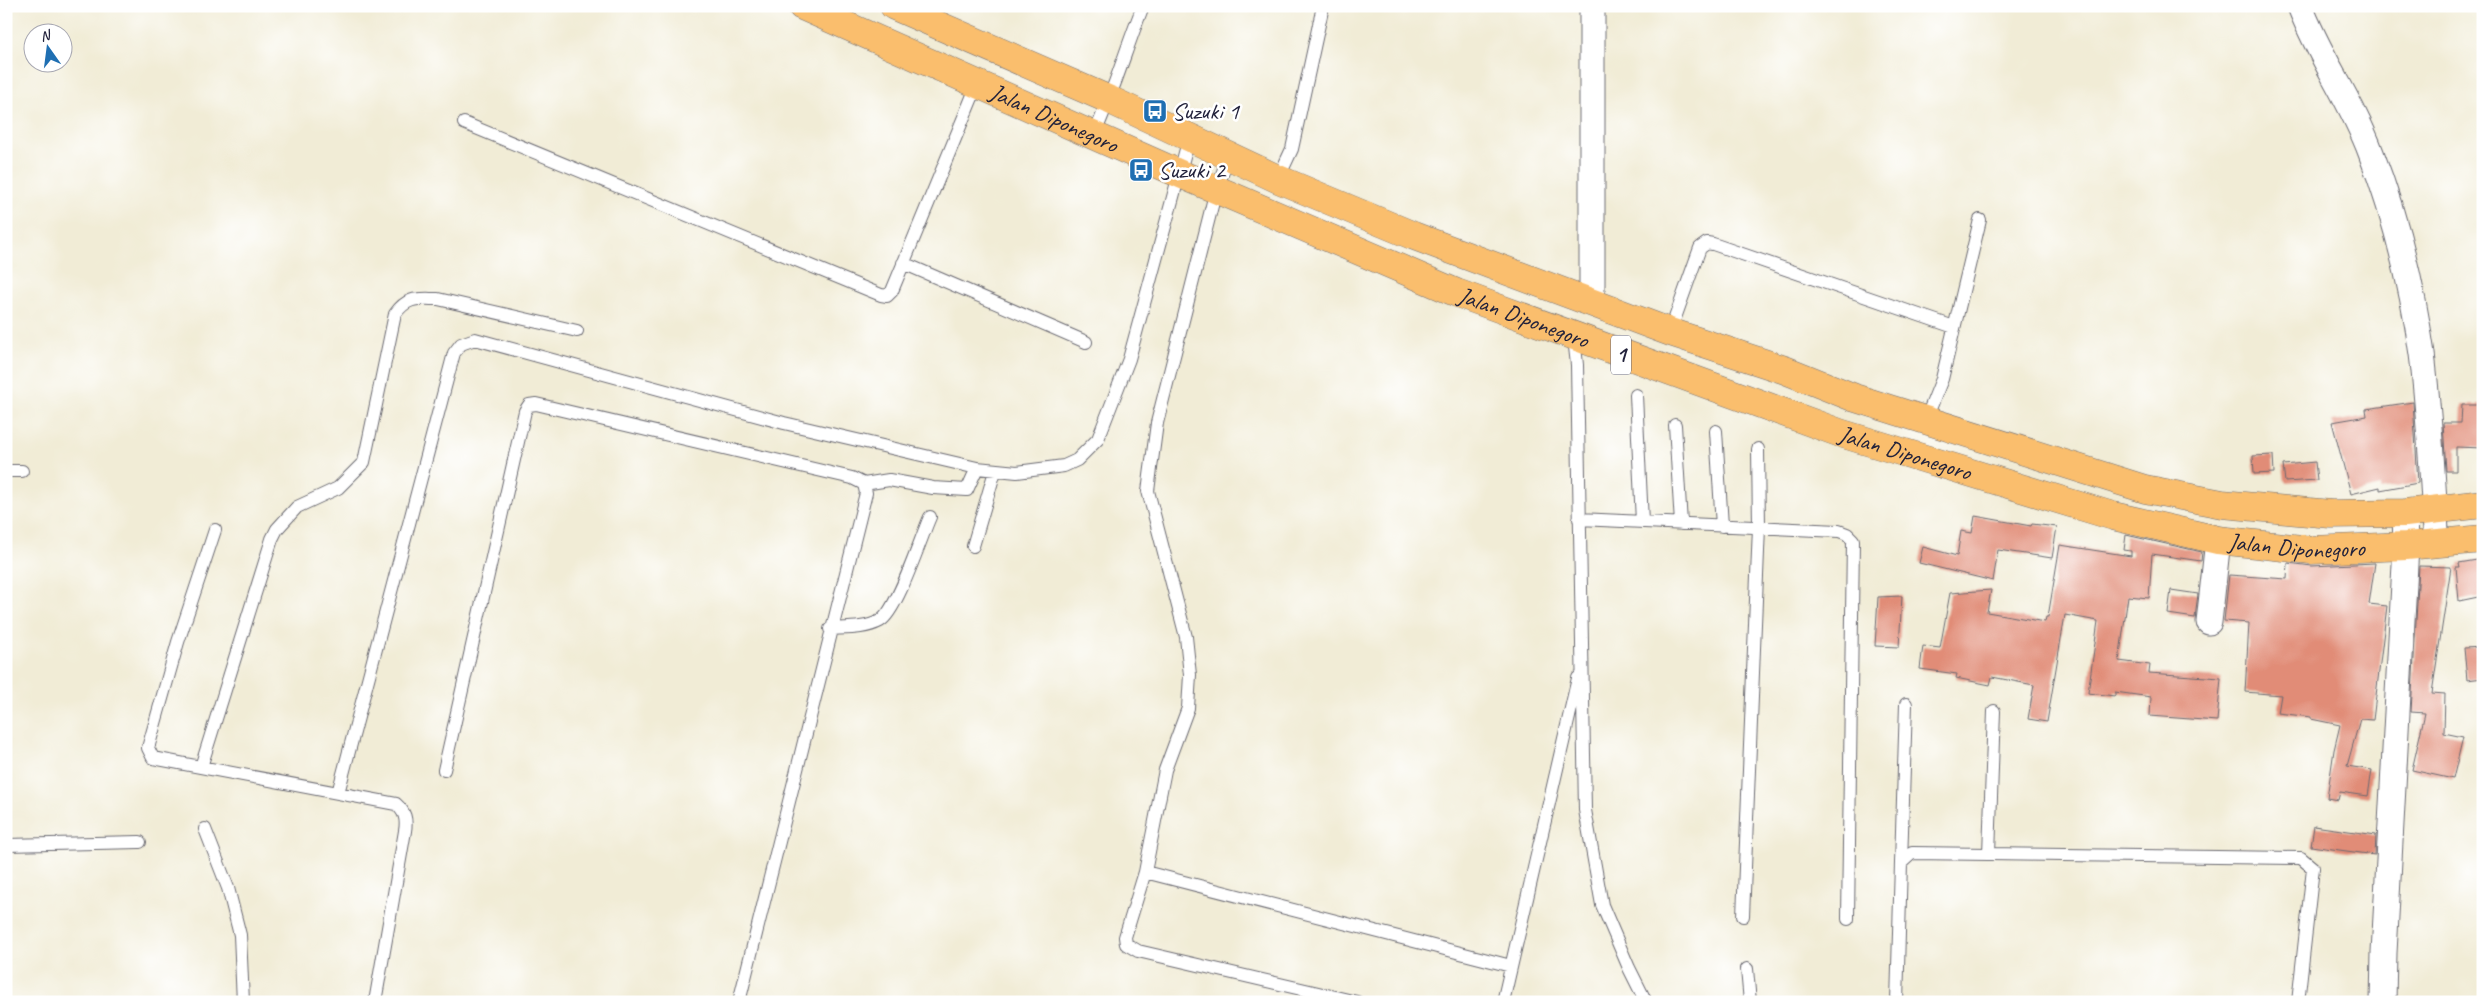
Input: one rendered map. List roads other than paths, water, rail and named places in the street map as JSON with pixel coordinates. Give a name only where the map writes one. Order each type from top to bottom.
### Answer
[{"type":"highway","name":"Jalan Diponegoro","points":[[802,6],[1216,190],[1457,293],[1574,338],[1840,433],[2113,516],[2218,540],[2311,550],[2406,546],[2483,539]]},
{"type":"highway","name":"Jalan Diponegoro","points":[[894,6],[1110,100],[1278,180],[1414,236],[1670,332],[1785,370],[1855,398],[2145,489],[2222,504],[2331,514],[2405,512],[2483,504]]},
{"type":"highway","points":[[1840,433],[1855,398]]},
{"type":"street","points":[[1592,6],[1592,302]]},
{"type":"street","points":[[2300,6],[2310,32],[2356,114],[2383,186],[2400,240],[2411,287],[2422,355],[2437,543]]},
{"type":"street","points":[[2383,1002],[2406,546],[2405,512]]},
{"type":"street","points":[[2209,622],[2218,540]]},
{"type":"lane","points":[[1094,135],[1110,100],[1126,49],[1143,6]]},
{"type":"lane","points":[[1278,180],[1292,149],[1323,6]]},
{"type":"lane","points":[[464,123],[880,295],[890,295],[978,83]]},
{"type":"lane","points":[[338,793],[454,353],[461,344],[476,339],[775,421],[977,468],[1017,472],[1064,466],[1077,460],[1098,439],[1129,359],[1153,277],[1178,173],[1189,138]]},
{"type":"lane","points":[[1229,156],[1216,190],[1157,423],[1148,491],[1186,636],[1190,675],[1188,708],[1165,770],[1145,872],[1125,937],[1126,944],[1138,951],[1357,1002]]},
{"type":"lane","points":[[1926,419],[1942,379],[1980,220]]},
{"type":"lane","points":[[1670,332],[1700,248],[1707,244],[1714,244],[1954,328]]},
{"type":"lane","points":[[903,263],[1086,342]]},
{"type":"lane","points":[[201,767],[272,539],[277,529],[297,507],[338,488],[364,462],[396,314],[403,303],[415,299],[438,299],[577,331]]},
{"type":"lane","points":[[1574,338],[1577,365],[1585,810],[1602,905],[1646,1002]]},
{"type":"lane","points":[[1636,395],[1642,522]]},
{"type":"lane","points":[[444,770],[525,410],[529,405],[536,404],[833,473],[852,478],[864,484],[889,480],[934,488],[966,490],[977,468]]},
{"type":"lane","points":[[1675,425],[1681,524]]},
{"type":"lane","points":[[1716,431],[1722,526]]},
{"type":"lane","points":[[1743,916],[1759,528],[1758,449]]},
{"type":"lane","points":[[6,471],[22,471]]},
{"type":"lane","points":[[973,546],[994,471]]},
{"type":"lane","points":[[739,1002],[830,629],[866,493],[864,484]]},
{"type":"lane","points":[[830,629],[868,626],[882,620],[895,603],[930,517]]},
{"type":"lane","points":[[1579,519],[1839,532],[1847,534],[1853,540],[1848,919]]},
{"type":"lane","points":[[215,530],[178,642],[148,748],[153,758],[396,804],[403,810],[407,819],[375,1002]]},
{"type":"lane","points":[[1503,1002],[1582,658]]},
{"type":"lane","points":[[1897,1002],[1906,704]]},
{"type":"lane","points":[[1989,854],[1994,711]]},
{"type":"lane","points":[[205,829],[228,888],[240,935],[243,1002]]},
{"type":"lane","points":[[6,845],[140,842]]},
{"type":"lane","points":[[1901,863],[1912,853],[2301,858],[2313,868],[2298,1002]]},
{"type":"lane","points":[[1145,872],[1511,966]]},
{"type":"lane","points":[[1747,969],[1750,1002]]},
{"type":"place","name":"Suzuki 1","points":[[1155,111]]},
{"type":"place","name":"Suzuki 2","points":[[1141,170]]}]
